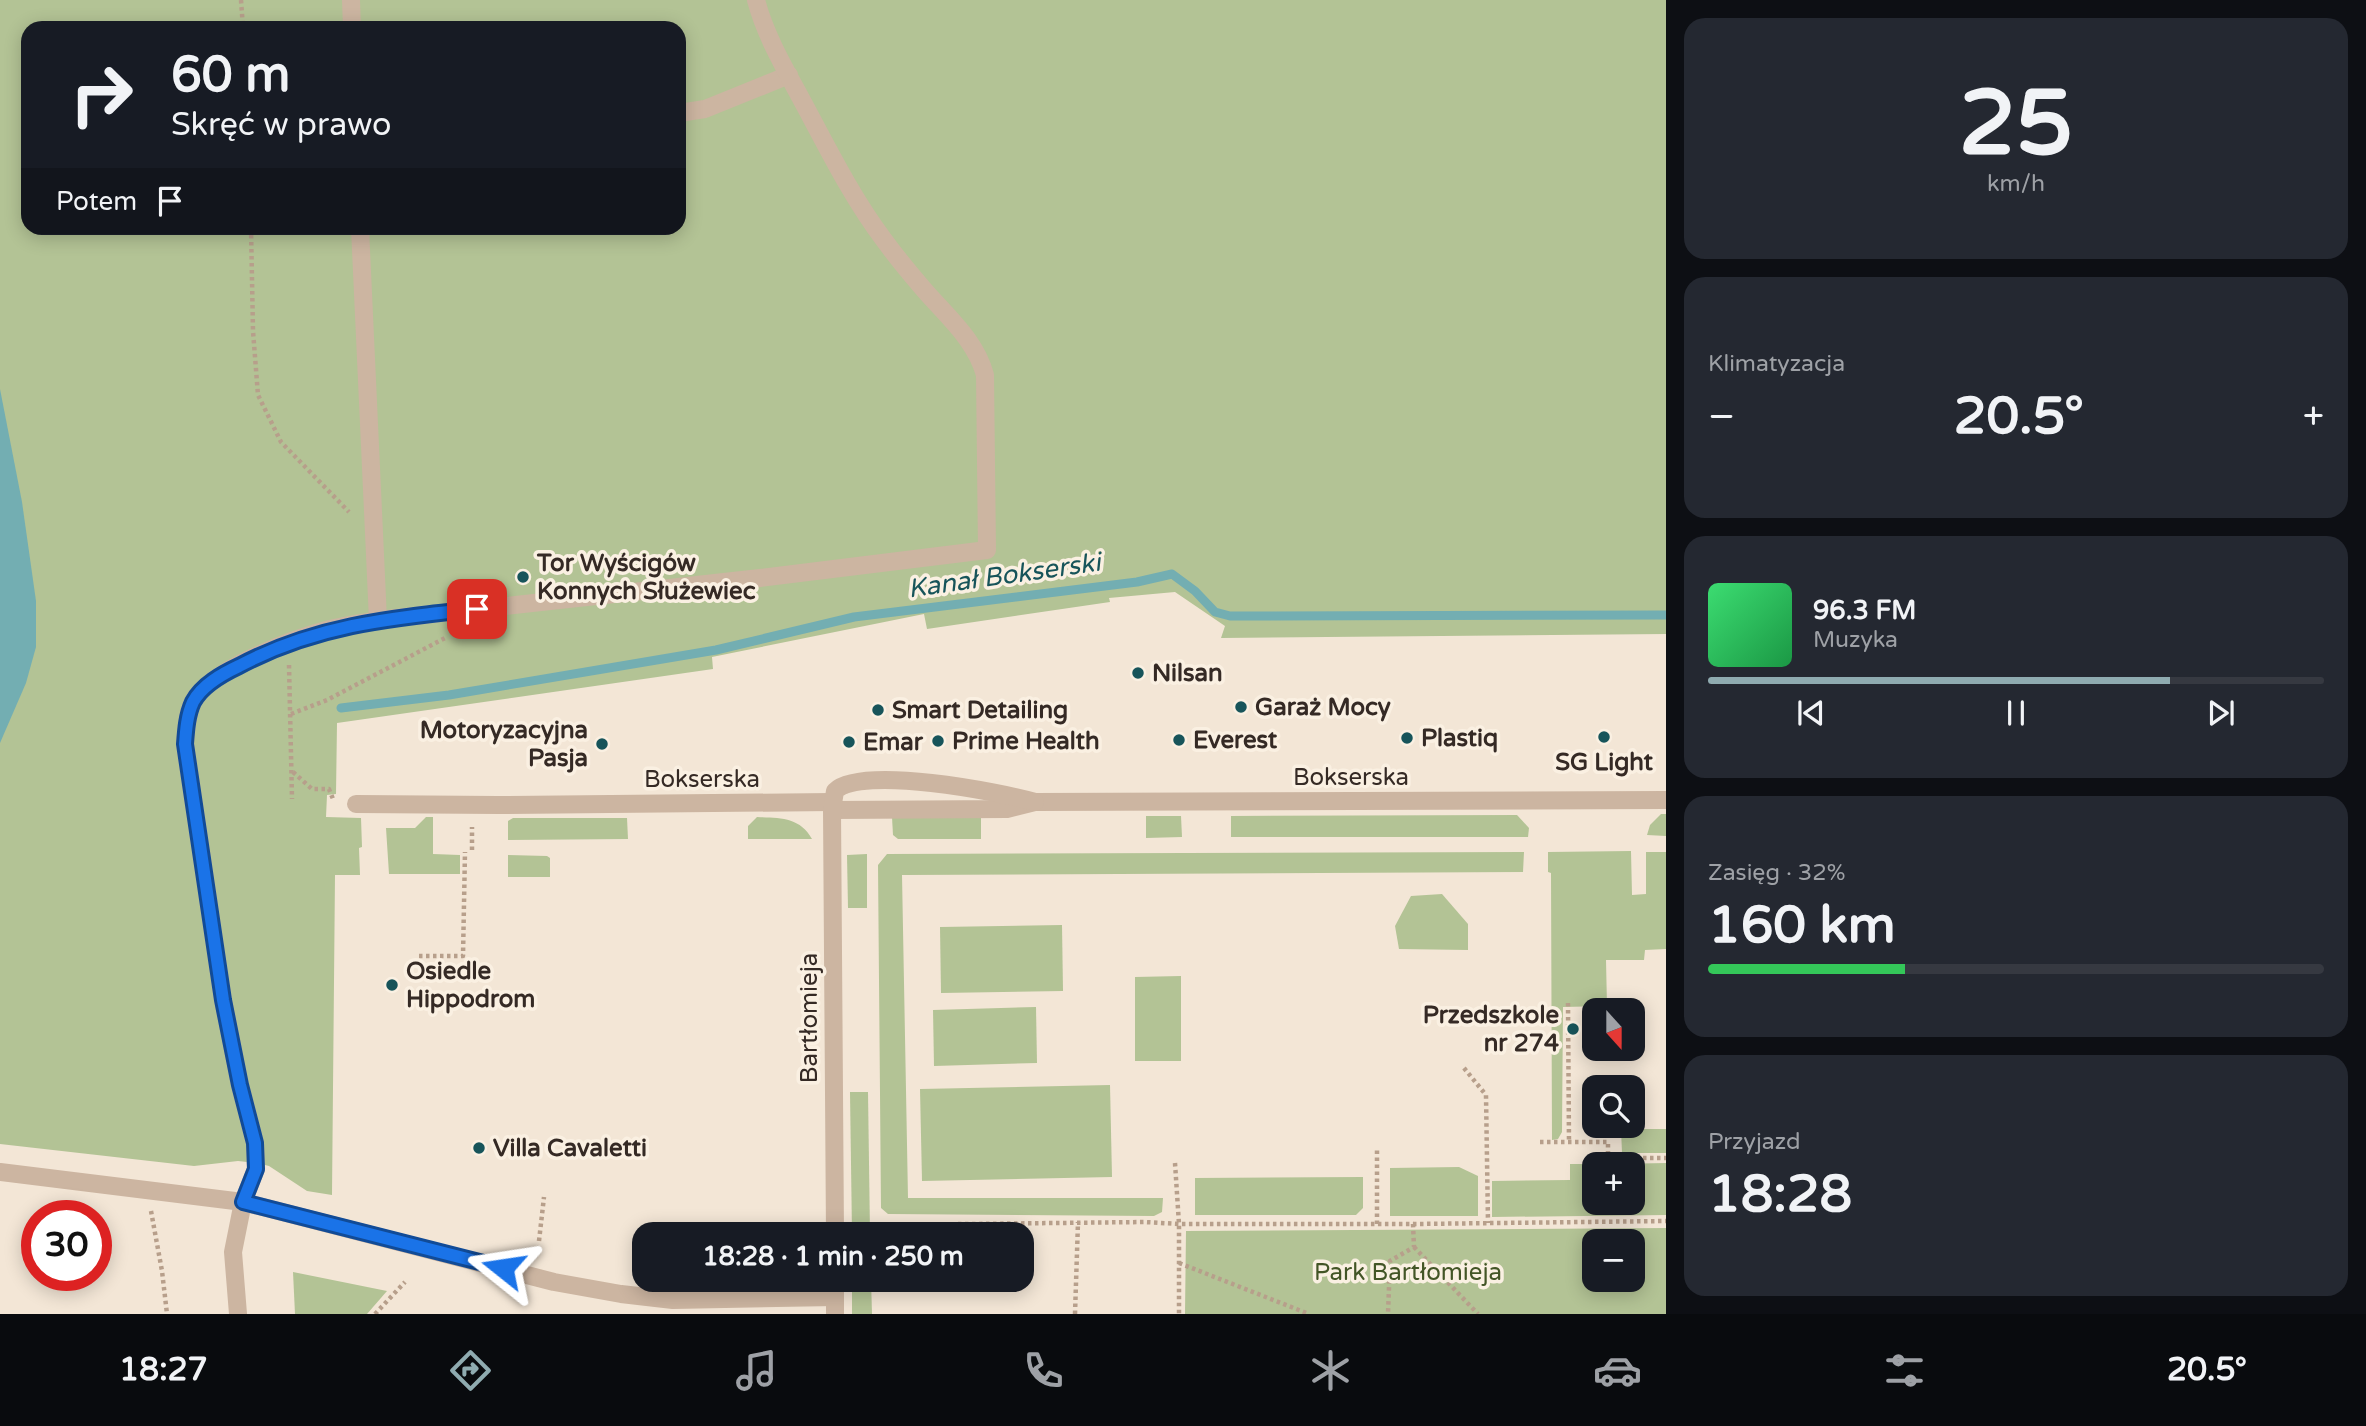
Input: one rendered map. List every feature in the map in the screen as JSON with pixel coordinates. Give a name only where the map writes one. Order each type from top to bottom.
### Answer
[{"type":"street","points":[[351,0],[352,21]]},
{"type":"street","points":[[238,1314],[233,1252],[243,1202],[256,1169],[255,1143],[223,1000],[185,744],[189,713],[194,700],[205,687],[225,673],[288,643],[329,629],[378,620],[986,550],[985,375],[982,364],[964,333],[882,238],[827,148],[789,75],[756,0]]},
{"type":"street","points":[[686,112],[714,106],[789,75]]},
{"type":"street","points":[[360,235],[378,620]]},
{"type":"street","name":"Bokserska","points":[[832,806],[835,791],[847,783],[884,780],[982,789],[1035,802]]},
{"type":"street","name":"Bokserska","points":[[356,804],[1007,809],[1035,802],[1666,800]]},
{"type":"street","name":"Bartłomieja","points":[[832,806],[835,1222]]},
{"type":"street","points":[[0,1172],[243,1202],[592,1290],[673,1300],[835,1297]]},
{"type":"path","points":[[241,0],[242,21]]},
{"type":"path","points":[[251,235],[253,331],[258,395],[265,412],[281,442],[348,512],[373,528]]},
{"type":"path","points":[[291,714],[327,700],[449,636]]},
{"type":"path","points":[[288,643],[292,799]]},
{"type":"path","points":[[293,772],[312,789],[330,789],[331,794]]},
{"type":"path","points":[[419,956],[463,956],[465,852]]},
{"type":"path","points":[[1568,1003],[1569,1143]]},
{"type":"path","points":[[1464,1068],[1486,1095],[1488,1223]]},
{"type":"path","points":[[1540,1142],[1608,1142],[1608,1158],[1666,1158]]},
{"type":"path","points":[[1377,1148],[1377,1224]]},
{"type":"path","points":[[1175,1163],[1179,1224],[1179,1314]]},
{"type":"path","points":[[538,1241],[544,1197]]},
{"type":"path","points":[[150,1208],[163,1271],[167,1314]]},
{"type":"path","points":[[1034,1223],[1413,1224],[1666,1221]]},
{"type":"path","points":[[1075,1314],[1078,1222]]},
{"type":"path","points":[[1413,1224],[1414,1247],[1478,1314]]},
{"type":"path","points":[[1388,1314],[1390,1261],[1414,1247]]},
{"type":"path","points":[[1179,1263],[1310,1314]]},
{"type":"path","points":[[375,1314],[405,1282]]},
{"type":"green space","name":"Tor Wyścigów Konnych Służewiec","points":[[0,0],[1666,0],[1666,634],[1221,638],[1225,626],[1175,592],[1109,598],[1110,602],[927,629],[924,614],[712,657],[713,669],[337,723],[336,794],[327,795],[326,817],[361,818],[362,847],[359,848],[360,875],[335,875],[332,1195],[307,1191],[269,1166],[257,1163],[238,1161],[194,1166],[0,1144]]},
{"type":"green space","points":[[1661,814],[1666,814],[1666,836],[1647,835],[1650,825]]},
{"type":"green space","points":[[1517,815],[1529,828],[1528,837],[1231,837],[1231,816]]},
{"type":"green space","points":[[981,816],[981,839],[898,839],[893,835],[892,817]]},
{"type":"green space","points":[[1146,816],[1181,816],[1182,837],[1146,838]]},
{"type":"green space","points":[[426,817],[433,817],[433,854],[460,855],[460,874],[389,874],[386,828],[415,828]]},
{"type":"green space","points":[[757,817],[789,820],[802,826],[812,839],[748,839],[748,826]]},
{"type":"green space","points":[[513,818],[627,818],[628,839],[508,840],[508,821]]},
{"type":"green space","points":[[1631,851],[1632,895],[1646,894],[1646,852],[1666,852],[1666,949],[1645,950],[1644,960],[1606,960],[1607,998],[1582,998],[1582,1007],[1563,1007],[1562,1132],[1558,1139],[1552,1140],[1551,873],[1548,872],[1548,852]]},
{"type":"green space","points":[[1524,852],[1523,872],[902,875],[908,1198],[1163,1198],[1162,1212],[1154,1216],[888,1214],[881,1208],[878,865],[887,854]]},
{"type":"green space","points":[[867,854],[867,908],[848,908],[847,855]]},
{"type":"green space","points":[[508,855],[547,856],[550,858],[550,877],[508,877]]},
{"type":"green space","points":[[1442,894],[1468,924],[1468,950],[1399,949],[1395,926],[1411,896]]},
{"type":"green space","points":[[1062,925],[1063,991],[941,993],[940,927]]},
{"type":"green space","points":[[1181,976],[1181,1061],[1135,1061],[1135,977]]},
{"type":"green space","points":[[1036,1007],[1037,1063],[934,1066],[933,1010]]},
{"type":"green space","points":[[1110,1085],[1112,1177],[922,1181],[920,1089]]},
{"type":"green space","points":[[850,1092],[868,1092],[870,1222],[852,1222]]},
{"type":"green space","points":[[1645,1129],[1666,1129],[1666,1153],[1622,1152],[1621,1138],[1645,1138]]},
{"type":"green space","points":[[1645,1163],[1666,1163],[1666,1215],[1492,1217],[1492,1181],[1570,1180],[1570,1164],[1582,1164],[1582,1215],[1645,1215]]},
{"type":"green space","points":[[1459,1167],[1478,1176],[1478,1216],[1390,1216],[1390,1168]]},
{"type":"green space","points":[[1363,1177],[1363,1208],[1356,1215],[1195,1215],[1195,1178]]},
{"type":"green space","name":"Park Bartłomieja","points":[[1666,1228],[1666,1314],[1185,1314],[1186,1231]]},
{"type":"green space","points":[[293,1272],[387,1291],[367,1314],[295,1314]]},
{"type":"green space","points":[[852,1292],[871,1292],[872,1314],[852,1314]]},
{"type":"water","points":[[0,389],[22,502],[36,601],[36,647],[26,683],[0,743]]},
{"type":"waterway","name":"Kanał Bokserski","points":[[341,708],[449,695],[716,650],[854,617],[1137,582],[1172,574],[1195,591],[1215,612],[1230,616],[1666,615]]},
{"type":"place","name":"Tor Wyścigów Konnych Służewiec","points":[[523,577]]},
{"type":"place","name":"Nilsan","points":[[1138,673]]},
{"type":"place","name":"Garaż Mocy","points":[[1241,707]]},
{"type":"place","name":"Smart Detailing","points":[[878,710]]},
{"type":"place","name":"SG Light","points":[[1604,737]]},
{"type":"place","name":"Plastiq","points":[[1407,738]]},
{"type":"place","name":"Everest","points":[[1179,740]]},
{"type":"place","name":"Prime Health","points":[[938,741]]},
{"type":"place","name":"Emar","points":[[849,742]]},
{"type":"place","name":"Motoryzacyjna Pasja","points":[[602,744]]},
{"type":"place","name":"Osiedle Hippodrom","points":[[392,985]]},
{"type":"place","name":"Przedszkole nr 274","points":[[1573,1029]]},
{"type":"place","name":"Villa Cavaletti","points":[[479,1148]]},
{"type":"route","points":[[477,609],[378,620],[329,629],[258,655],[205,687],[194,700],[189,713],[185,744],[223,1000],[255,1143],[256,1169],[243,1202],[503,1268]]}]
